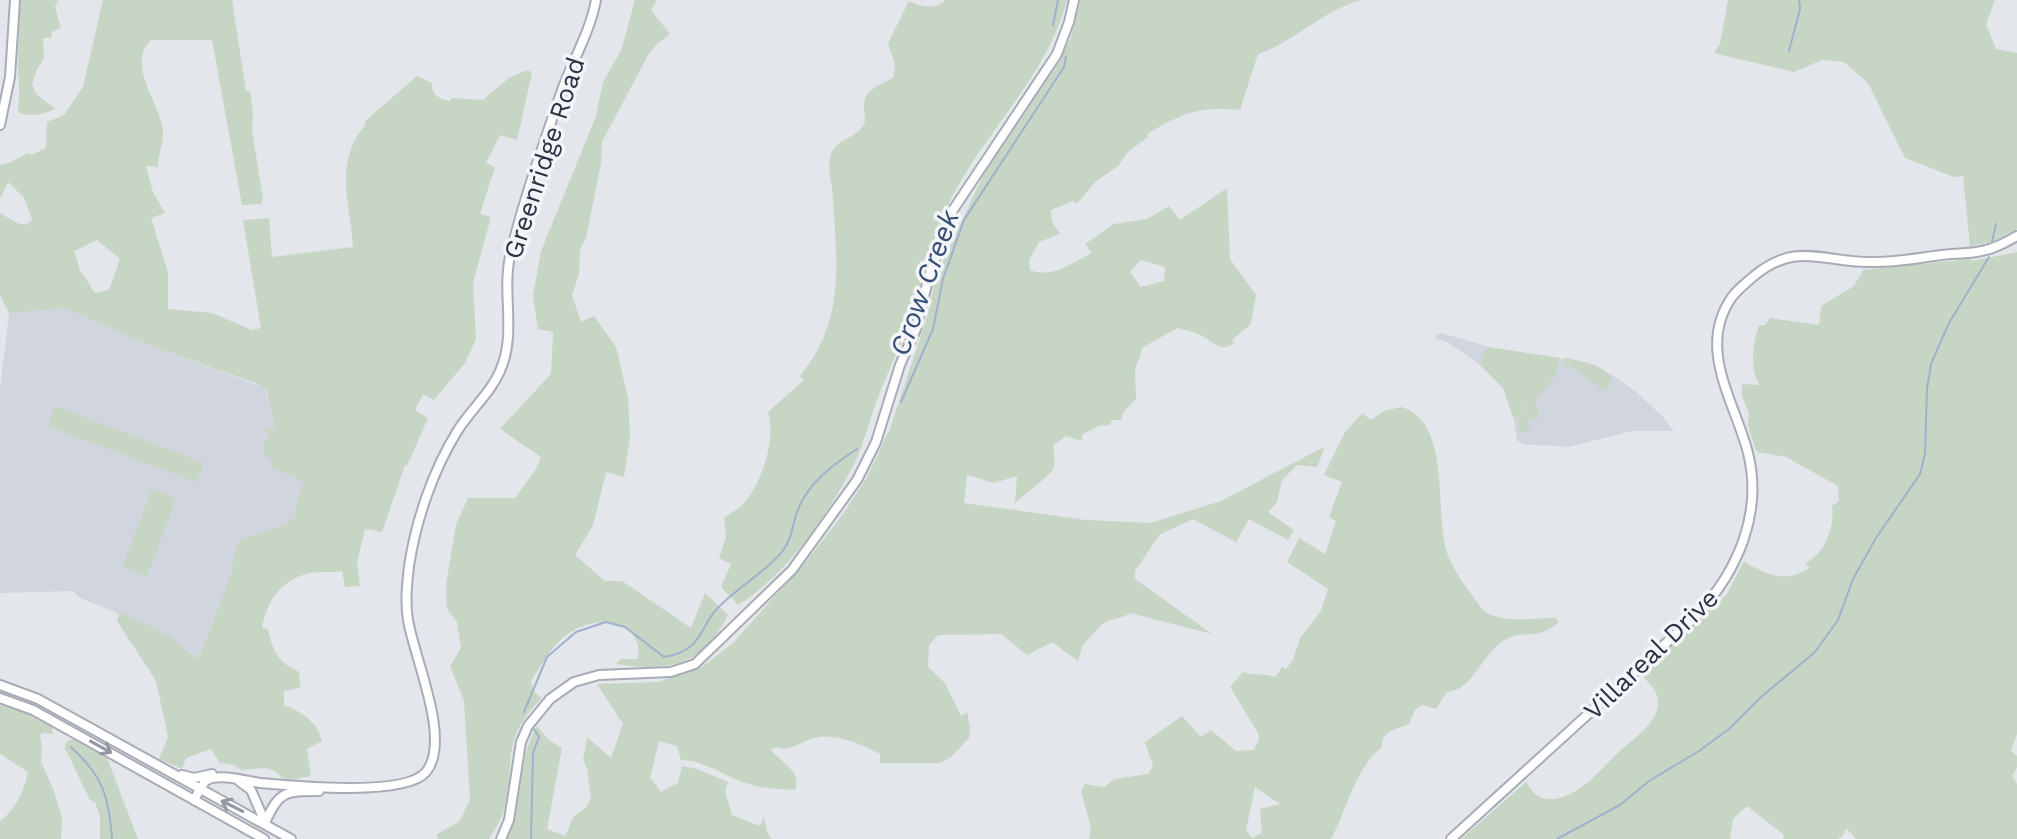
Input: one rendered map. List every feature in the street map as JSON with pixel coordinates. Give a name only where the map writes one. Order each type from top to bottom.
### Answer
[{"type":"street","points":[[0,125],[10,77],[15,0]]},
{"type":"street","name":"Greenridge Road","points":[[265,823],[276,800],[287,793],[411,783],[427,770],[433,758],[433,720],[407,609],[408,574],[416,532],[452,440],[493,384],[503,364],[507,346],[506,283],[511,248],[596,0]]},
{"type":"street","points":[[501,839],[509,820],[521,742],[528,726],[550,699],[574,682],[599,675],[671,672],[695,664],[792,570],[857,480],[876,442],[900,365],[916,329],[929,276],[951,213],[1057,54],[1067,31],[1074,0]]},
{"type":"street","name":"Villareal Drive","points":[[1451,839],[1698,614],[1714,597],[1736,561],[1747,528],[1752,481],[1748,455],[1719,371],[1717,345],[1724,311],[1739,288],[1780,258],[1804,255],[1872,263],[1980,252],[2017,236]]},
{"type":"street","points":[[0,685],[38,699],[291,839]]},
{"type":"street","points":[[0,698],[33,710],[264,839]]},
{"type":"street","points":[[159,767],[188,777],[213,774],[235,778],[251,790],[265,823]]},
{"type":"street","name":"Greenridge Road","points":[[200,790],[207,780],[235,778],[336,788]]},
{"type":"street","points":[[194,800],[200,790]]},
{"type":"shaded area","points":[[65,307],[154,347],[263,387],[307,481],[295,518],[287,527],[244,543],[199,658],[151,627],[80,598],[73,591],[0,593],[0,389],[9,313]]},
{"type":"shaded area","points":[[1441,333],[1497,349],[1588,363],[1636,392],[1674,431],[1632,431],[1568,447],[1522,444],[1517,440],[1513,414],[1503,388],[1488,371],[1465,354],[1436,339],[1436,335]]},
{"type":"green space","points":[[20,0],[58,0],[55,7],[61,28],[52,32],[51,38],[43,38],[44,59],[32,85],[37,95],[55,109],[37,115],[18,112]]},
{"type":"green space","points":[[103,0],[232,0],[246,91],[250,91],[253,111],[252,130],[263,199],[261,204],[242,205],[212,40],[151,40],[144,50],[143,73],[163,130],[158,167],[146,166],[153,192],[165,213],[151,218],[168,272],[168,309],[212,313],[252,330],[261,328],[243,220],[269,218],[272,257],[353,247],[347,168],[356,139],[366,124],[364,122],[417,76],[432,83],[436,95],[449,101],[452,98],[483,100],[510,77],[528,70],[532,73],[517,140],[500,135],[486,163],[495,167],[480,214],[491,217],[473,283],[476,339],[465,363],[434,400],[423,394],[415,410],[428,418],[405,465],[382,532],[365,529],[357,562],[360,586],[345,587],[342,571],[300,576],[277,593],[264,618],[262,628],[268,629],[278,655],[299,672],[300,688],[284,691],[284,705],[308,718],[320,734],[322,741],[307,749],[311,776],[292,780],[268,769],[241,770],[235,765],[220,763],[211,749],[186,758],[182,769],[159,759],[168,737],[156,681],[117,621],[120,613],[140,621],[167,635],[199,658],[234,567],[232,562],[240,540],[286,524],[296,516],[296,505],[304,482],[273,468],[272,460],[263,454],[264,443],[270,435],[264,431],[275,427],[267,392],[258,384],[154,347],[65,308],[9,313],[0,295],[0,213],[25,225],[32,220],[24,198],[8,182],[0,199],[0,165],[46,148],[47,122],[64,115],[83,87]],"holes":[[[97,240],[120,259],[109,290],[95,293],[80,270],[74,251]]]},
{"type":"green space","points":[[635,0],[657,0],[651,10],[670,34],[647,57],[602,142],[601,164],[572,295],[581,322],[594,316],[616,347],[628,398],[630,437],[624,477],[606,472],[593,525],[575,555],[605,581],[622,581],[691,628],[705,593],[728,615],[718,632],[695,655],[682,662],[653,667],[616,664],[621,659],[638,659],[638,645],[633,634],[614,623],[588,624],[565,636],[531,681],[534,692],[542,698],[529,712],[515,736],[504,809],[489,839],[437,839],[437,834],[459,822],[470,800],[464,701],[450,666],[461,648],[457,622],[447,609],[446,585],[456,525],[468,498],[515,498],[541,457],[500,429],[551,374],[553,332],[538,329],[533,296],[541,251],[596,116],[603,82],[621,51]]},
{"type":"green space","points":[[945,0],[1067,0],[1044,56],[976,156],[946,209],[915,308],[876,401],[857,457],[843,485],[804,543],[772,578],[738,605],[721,587],[731,564],[719,558],[726,536],[724,517],[743,504],[757,482],[769,447],[768,412],[804,380],[800,376],[825,335],[831,314],[836,248],[830,157],[836,146],[864,124],[867,95],[893,78],[895,65],[888,43],[909,1],[928,6]]},
{"type":"green space","points":[[1080,0],[1362,0],[1335,11],[1258,54],[1240,110],[1202,110],[1147,134],[1148,137],[1128,152],[1118,166],[1095,182],[1077,204],[1073,201],[1051,210],[1052,222],[1060,234],[1039,242],[1029,260],[1030,270],[1046,273],[1062,269],[1092,253],[1085,244],[1114,224],[1147,219],[1169,206],[1180,220],[1227,188],[1230,259],[1256,295],[1251,324],[1232,340],[1234,344],[1225,347],[1178,328],[1143,347],[1135,369],[1136,399],[1124,411],[1121,420],[1112,420],[1110,425],[1099,426],[1083,434],[1081,441],[1066,436],[1053,445],[1053,469],[1015,503],[1017,476],[994,483],[967,475],[964,503],[1086,520],[1151,523],[1221,501],[1322,448],[1317,467],[1297,465],[1282,480],[1277,502],[1268,512],[1294,530],[1288,540],[1249,519],[1236,542],[1193,519],[1159,535],[1135,571],[1135,579],[1212,634],[1130,613],[1103,623],[1082,647],[1078,661],[1052,642],[1027,655],[1001,634],[938,635],[929,645],[928,667],[945,683],[961,716],[967,712],[970,728],[969,738],[951,757],[940,763],[880,763],[880,754],[866,747],[842,739],[819,737],[793,747],[771,750],[796,777],[795,790],[778,789],[754,786],[699,763],[681,760],[677,746],[659,741],[650,778],[661,792],[678,783],[682,766],[728,782],[725,791],[732,815],[760,826],[764,817],[772,839],[506,839],[516,810],[526,754],[537,726],[549,740],[562,748],[547,829],[565,836],[574,816],[586,808],[591,797],[583,760],[587,737],[611,758],[623,724],[597,684],[658,682],[702,667],[733,643],[809,558],[843,514],[866,479],[890,429],[928,314],[935,279],[973,197],[987,168],[1059,62],[1071,37]],"holes":[[[1141,260],[1165,267],[1164,281],[1141,287],[1130,272]]]},
{"type":"green space","points":[[1728,0],[1995,0],[1986,24],[1996,49],[2017,53],[2017,229],[1992,242],[1970,246],[1963,176],[1954,177],[1905,158],[1868,83],[1844,62],[1822,60],[1794,72],[1714,53],[1720,44]]},
{"type":"green space","points":[[2017,252],[2017,734],[2011,751],[2017,756],[2017,767],[2012,776],[2017,784],[2017,839],[1856,839],[1846,828],[1838,839],[1783,839],[1784,835],[1747,806],[1733,819],[1730,839],[1461,839],[1526,782],[1542,798],[1564,797],[1574,792],[1642,732],[1656,713],[1658,701],[1654,689],[1641,675],[1727,594],[1744,561],[1768,574],[1792,576],[1809,568],[1806,563],[1823,546],[1830,531],[1832,506],[1839,501],[1838,486],[1786,457],[1757,452],[1748,426],[1749,413],[1742,396],[1742,384],[1760,385],[1754,372],[1753,356],[1759,325],[1765,325],[1770,318],[1819,325],[1821,306],[1854,286],[1863,270],[1972,261]]},
{"type":"green space","points":[[1488,347],[1560,358],[1556,375],[1535,402],[1540,417],[1529,420],[1524,405],[1529,403],[1523,404],[1530,428],[1525,432],[1519,432],[1517,417],[1513,417],[1503,388],[1481,366],[1481,357]]},
{"type":"green space","points":[[1565,358],[1590,364],[1607,373],[1611,377],[1607,393],[1568,364],[1563,370]]},
{"type":"green space","points":[[55,406],[204,463],[196,482],[48,426]]},
{"type":"green space","points":[[1401,407],[1417,415],[1427,429],[1438,467],[1445,546],[1456,572],[1481,607],[1500,618],[1555,618],[1559,622],[1544,632],[1513,636],[1498,644],[1471,678],[1456,690],[1447,692],[1436,709],[1422,705],[1415,710],[1409,724],[1387,734],[1382,747],[1358,778],[1331,839],[1089,839],[1091,827],[1081,791],[1085,784],[1104,787],[1115,779],[1148,774],[1153,766],[1145,742],[1182,716],[1201,737],[1211,730],[1236,751],[1254,750],[1258,733],[1230,687],[1243,672],[1275,677],[1282,667],[1286,669],[1293,660],[1300,638],[1321,611],[1328,589],[1287,562],[1299,538],[1325,554],[1336,521],[1329,517],[1342,482],[1324,475],[1345,432],[1362,413],[1371,420],[1384,411]],"holes":[[[1255,787],[1280,804],[1260,809],[1262,833],[1252,838],[1246,830]]]},
{"type":"green space","points":[[152,489],[176,499],[147,576],[122,567]]},
{"type":"green space","points":[[0,705],[23,712],[52,727],[53,734],[42,733],[40,736],[41,762],[62,817],[61,839],[0,839],[0,821],[18,799],[28,772],[0,754]]},
{"type":"green space","points":[[73,739],[107,758],[138,839],[100,839],[100,816],[95,802],[90,800],[65,748],[66,742]]},
{"type":"waterway","name":"Crow Creek","points":[[1053,25],[1058,0]]},
{"type":"waterway","points":[[1789,51],[1800,9],[1799,0]]},
{"type":"waterway","name":"Crow Creek","points":[[901,402],[933,329],[943,279],[964,220],[1064,67],[1066,57]]},
{"type":"waterway","points":[[1992,242],[1996,224]]},
{"type":"waterway","points":[[1557,839],[1620,805],[1649,781],[1699,751],[1729,729],[1761,697],[1815,652],[1838,620],[1853,579],[1876,538],[1920,474],[1925,454],[1931,364],[1949,323],[1989,257]]},
{"type":"waterway","name":"Crow Creek","points":[[524,712],[547,657],[576,632],[606,622],[625,627],[664,657],[691,646],[715,611],[784,549],[800,504],[813,485],[857,449]]},
{"type":"waterway","name":"Crow Creek","points":[[531,839],[533,753],[539,737],[534,729]]},
{"type":"waterway","name":"Crow Creek","points":[[71,747],[90,768],[102,788],[109,811],[112,839]]}]
